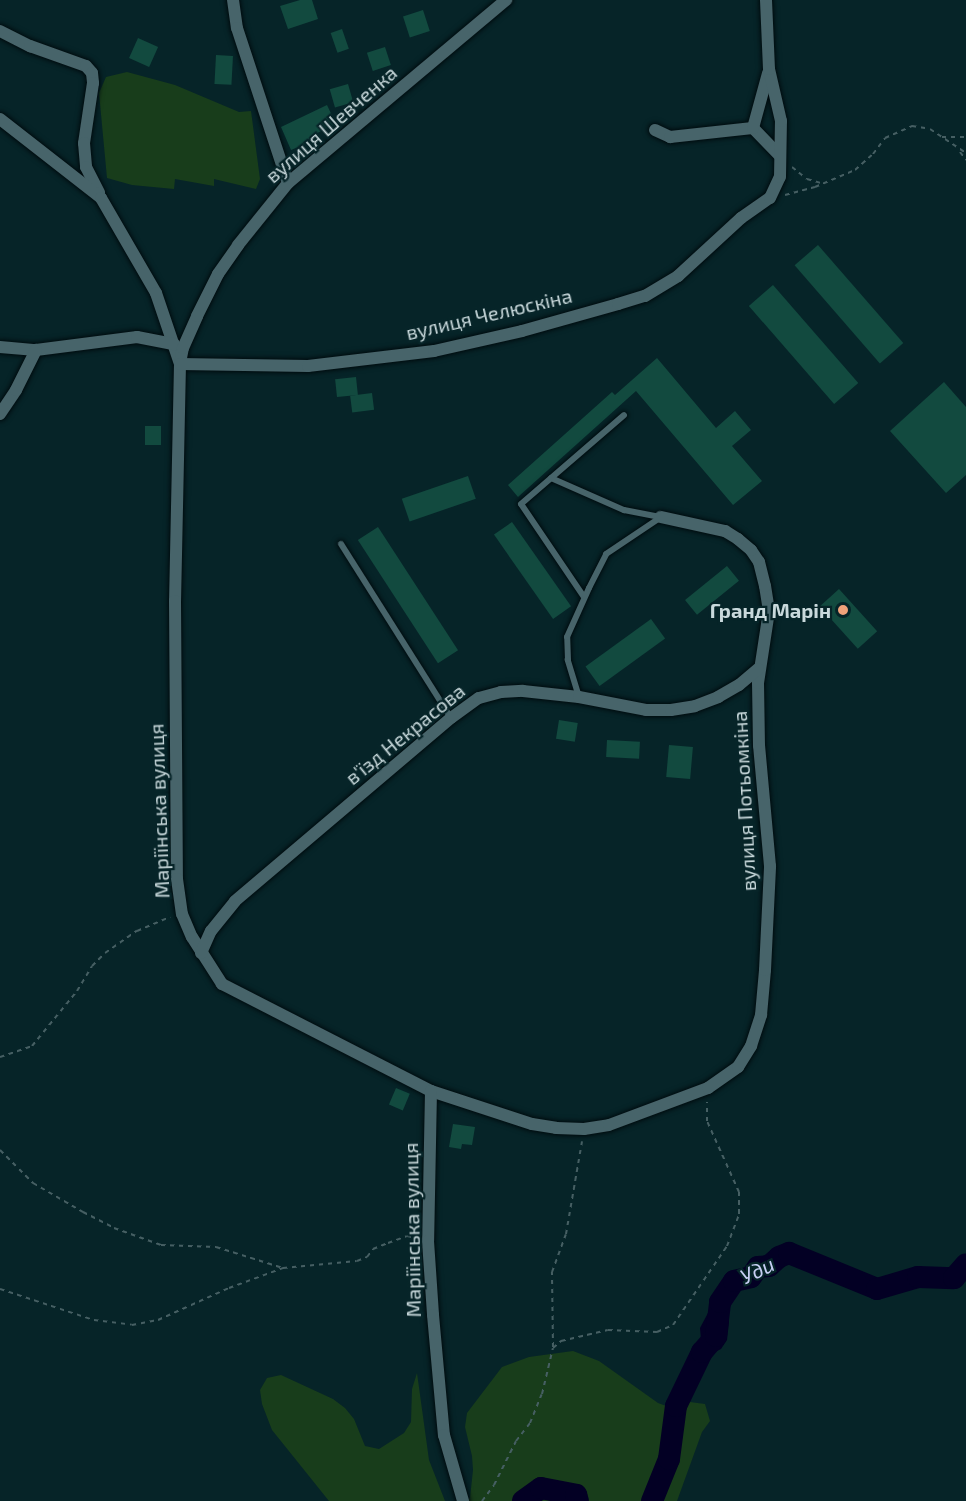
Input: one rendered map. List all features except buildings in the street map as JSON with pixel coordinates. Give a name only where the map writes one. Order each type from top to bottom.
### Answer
[{"type":"street","points":[[233,0],[237,28],[288,183]]},
{"type":"street","name":"вулиця Шевченка","points":[[180,364],[183,348],[218,274],[238,245],[288,183],[506,0]]},
{"type":"street","points":[[766,0],[769,69],[781,121],[780,177],[770,198]]},
{"type":"street","points":[[0,31],[30,46],[86,66],[92,73],[93,82],[84,142],[86,167],[101,198]]},
{"type":"street","points":[[753,128],[769,69]]},
{"type":"street","name":"Маріїнська вулиця","points":[[0,119],[101,198],[156,293],[180,364],[175,600],[177,879],[183,914],[201,953],[222,984],[431,1091],[428,1241],[444,1435],[463,1501]]},
{"type":"street","points":[[655,130],[670,137],[753,128]]},
{"type":"street","points":[[753,128],[779,155]]},
{"type":"street","name":"вулиця Челюскіна","points":[[180,364],[308,366],[435,351],[618,304],[645,296],[678,276],[741,218],[770,198]]},
{"type":"street","points":[[0,347],[36,350],[136,337],[174,344]]},
{"type":"street","points":[[0,414],[16,390],[36,350]]},
{"type":"street","points":[[661,517],[725,531],[751,550],[759,562],[769,611],[758,669]]},
{"type":"street","name":"в'їзд Некрасова","points":[[201,953],[211,931],[235,901],[451,718],[479,698],[501,692],[523,691],[579,697],[646,710],[671,710],[695,706],[718,697],[739,685],[758,669]]},
{"type":"street","name":"вулиця Потьомкіна","points":[[431,1091],[532,1124],[584,1129],[609,1125],[708,1088],[729,1076],[745,1057],[761,1015],[770,866],[759,746],[758,669]]},
{"type":"lane","points":[[584,597],[521,504],[624,415]]},
{"type":"lane","points":[[551,478],[624,510],[661,517]]},
{"type":"lane","points":[[579,697],[568,660],[567,637],[584,597],[606,554],[661,517]]},
{"type":"lane","points":[[340,544],[451,718]]},
{"type":"path","points":[[770,198],[822,184],[855,170],[873,154],[885,138],[912,126],[930,129],[966,153]]},
{"type":"path","points":[[942,137],[966,137]]},
{"type":"path","points":[[959,150],[966,160]]},
{"type":"path","points":[[779,155],[797,173],[822,184]]},
{"type":"path","points":[[0,1057],[32,1046],[77,991],[92,966],[105,953],[154,922],[183,914]]},
{"type":"path","points":[[553,1348],[561,1341],[608,1330],[657,1332],[673,1325],[727,1246],[739,1214],[739,1192],[706,1121],[708,1088]]},
{"type":"path","points":[[482,1501],[494,1485],[516,1441],[530,1423],[542,1394],[553,1348],[552,1272],[566,1234],[584,1129]]},
{"type":"path","points":[[0,1150],[33,1183],[114,1228],[147,1242],[187,1248],[216,1247],[284,1268]]},
{"type":"path","points":[[0,1289],[94,1320],[132,1325],[158,1320],[229,1288],[284,1268],[357,1261],[367,1257],[373,1249],[407,1236],[428,1241]]},
{"type":"green space","points":[[127,72],[175,85],[239,112],[251,111],[260,179],[256,189],[214,179],[214,186],[175,179],[174,189],[132,185],[107,178],[99,93],[106,77]]},
{"type":"green space","points":[[573,1351],[599,1361],[658,1403],[669,1407],[690,1402],[705,1404],[710,1421],[702,1432],[677,1501],[465,1501],[470,1498],[473,1470],[465,1427],[467,1413],[502,1367],[529,1357]]},
{"type":"green space","points":[[417,1373],[429,1460],[445,1501],[329,1501],[272,1430],[262,1404],[260,1390],[267,1378],[281,1375],[333,1399],[345,1408],[354,1419],[365,1446],[379,1449],[404,1433],[411,1422],[412,1389]]},
{"type":"water","points":[[714,1309],[726,1312],[729,1322],[727,1340],[721,1349],[709,1355],[702,1352],[700,1328],[709,1311]]},
{"type":"waterway","name":"Уди","points":[[652,1501],[669,1459],[676,1406],[702,1352],[716,1336],[720,1302],[734,1281],[751,1277],[758,1267],[769,1266],[779,1257],[789,1253],[877,1289],[918,1277],[954,1278],[966,1264]]},
{"type":"waterway","name":"Уди","points":[[523,1501],[541,1488],[576,1495],[578,1501]]},
{"type":"place","name":"Гранд Марін","points":[[843,610]]}]
